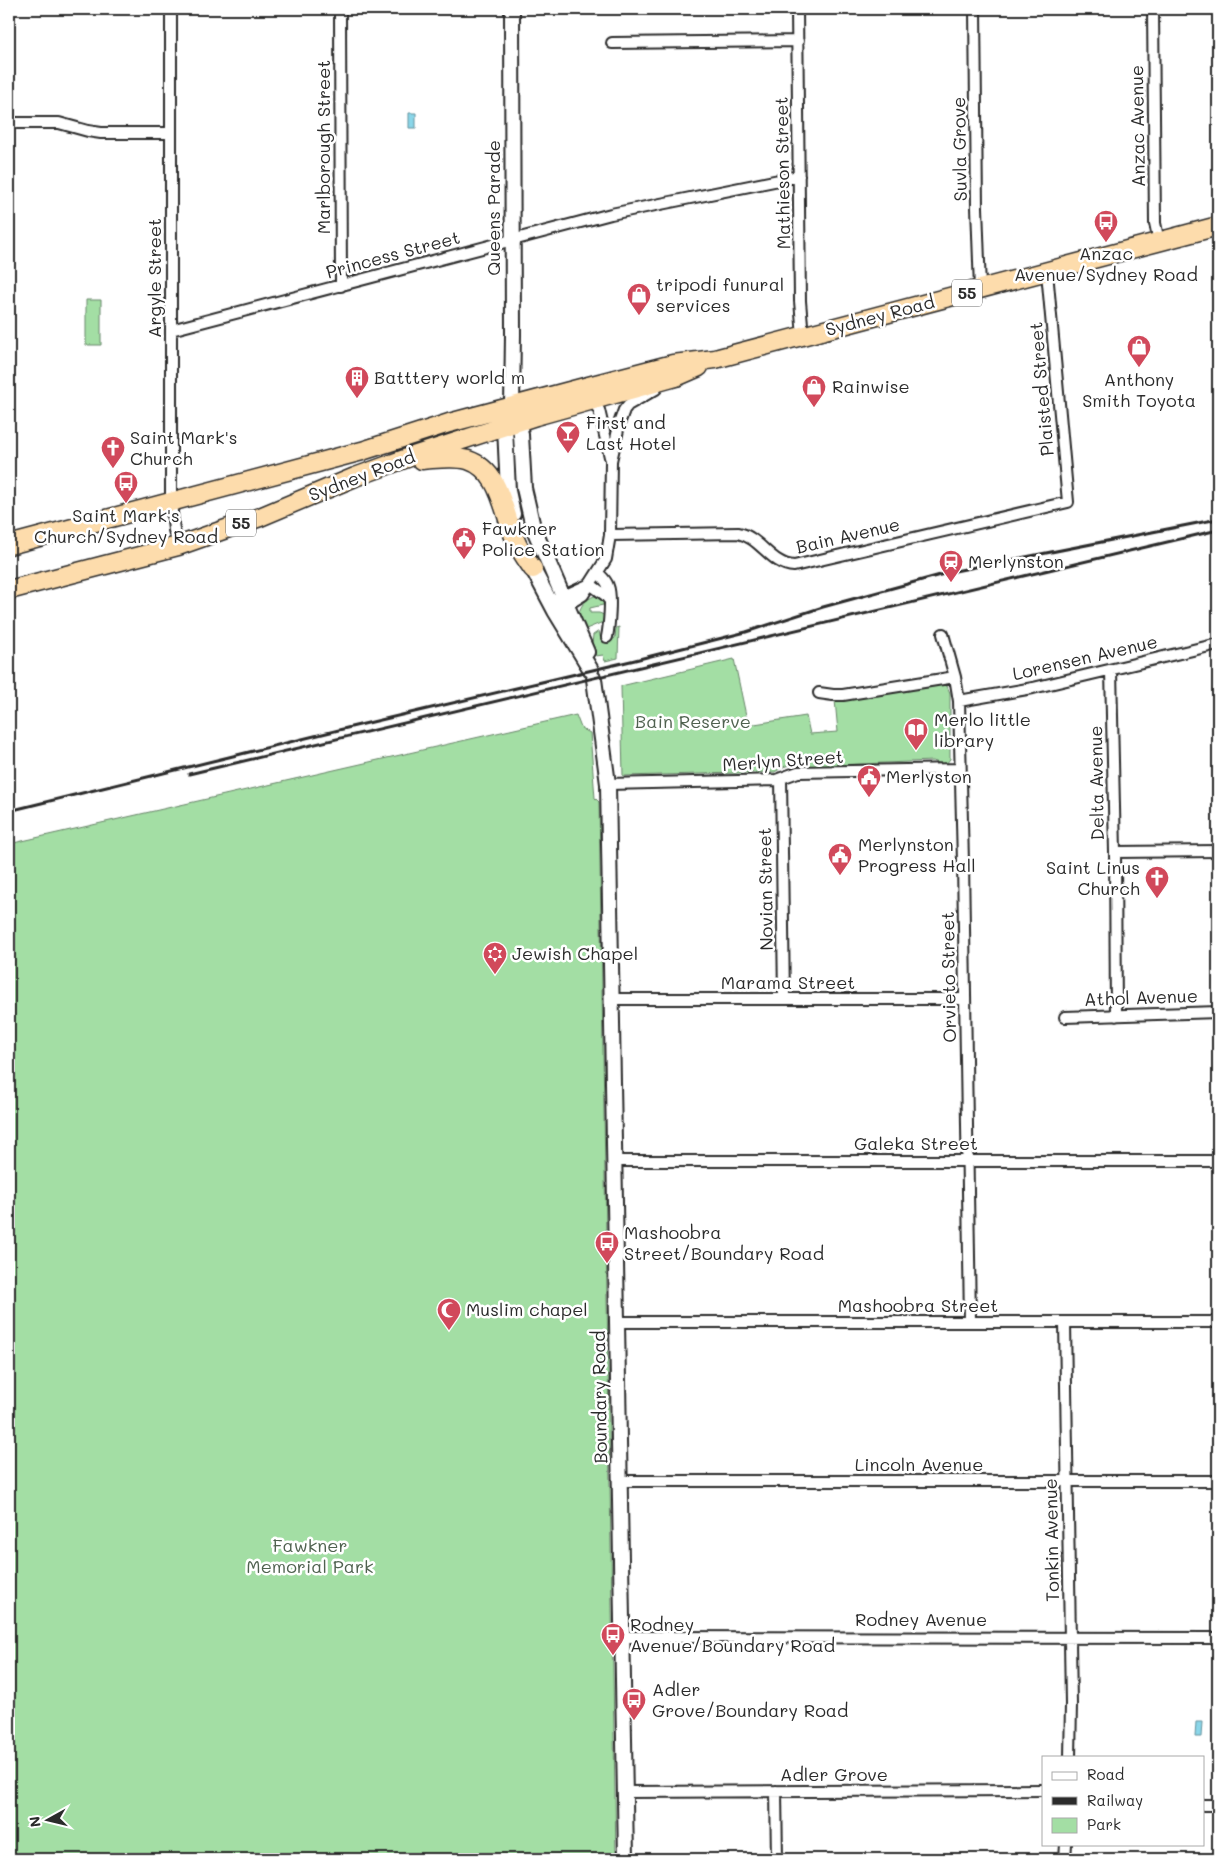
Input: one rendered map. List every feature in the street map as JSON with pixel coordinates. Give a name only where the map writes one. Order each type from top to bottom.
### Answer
[{"type":"highway","name":"Sydney Road","points":[[9,590],[178,546],[512,418],[673,364],[715,359],[1218,226]]},
{"type":"highway","name":"Sydney Road","points":[[9,545],[362,451],[449,424],[512,418],[592,400],[676,377],[715,359]]},
{"type":"highway","points":[[393,463],[457,458],[468,460],[486,470],[498,489],[520,552],[533,569]]},
{"type":"main road","name":"Queens Parade","points":[[512,9],[512,418]]},
{"type":"main road","name":"Boundary Road","points":[[512,418],[508,491],[519,539],[553,607],[593,675]]},
{"type":"main road","name":"Boundary Road","points":[[512,418],[528,507],[539,543],[587,650],[593,675],[608,784],[626,1859]]},
{"type":"street","name":"Argyle Street","points":[[171,9],[171,503],[178,546]]},
{"type":"street","name":"Marlborough Street","points":[[340,9],[340,286]]},
{"type":"street","name":"Mathieson Street","points":[[797,9],[800,301],[803,336]]},
{"type":"street","name":"Suvla Grove","points":[[975,9],[977,217],[980,289]]},
{"type":"street","name":"Anzac Avenue","points":[[1153,9],[1155,223],[1159,242]]},
{"type":"street","points":[[612,43],[798,41]]},
{"type":"street","points":[[9,123],[59,123],[100,133],[171,133]]},
{"type":"street","name":"Princess Street","points":[[172,330],[611,214],[798,176]]},
{"type":"street","name":"Plaisted Street","points":[[1047,272],[1068,502]]},
{"type":"street","points":[[553,607],[590,584],[598,573],[609,550],[611,461],[624,410],[635,400],[676,377]]},
{"type":"street","points":[[592,400],[599,410],[611,461]]},
{"type":"street","name":"Bain Avenue","points":[[610,535],[738,534],[748,537],[782,563],[794,566],[1068,502]]},
{"type":"street","points":[[598,573],[608,586],[609,629],[607,638]]},
{"type":"street","points":[[590,584],[609,600]]},
{"type":"street","name":"Orvieto Street","points":[[943,634],[955,677],[959,701],[970,1322]]},
{"type":"street","name":"Lorensen Avenue","points":[[959,701],[1033,688],[1218,644]]},
{"type":"street","name":"Delta Avenue","points":[[1111,670],[1116,1016]]},
{"type":"street","points":[[819,692],[843,695],[955,677]]},
{"type":"street","name":"Merlyn Street","points":[[608,784],[752,781],[781,778],[798,772],[960,769]]},
{"type":"street","name":"Novian Street","points":[[781,778],[784,999]]},
{"type":"street","points":[[1115,852],[1218,851]]},
{"type":"street","name":"Marama Street","points":[[612,999],[965,999]]},
{"type":"street","name":"Athol Avenue","points":[[1065,1017],[1218,1012]]},
{"type":"street","name":"Galeka Street","points":[[614,1160],[1218,1161]]},
{"type":"street","name":"Mashoobra Street","points":[[617,1322],[1218,1322]]},
{"type":"street","name":"Tonkin Avenue","points":[[1065,1322],[1070,1756]]},
{"type":"street","name":"Lincoln Avenue","points":[[620,1481],[1218,1481]]},
{"type":"street","name":"Rodney Avenue","points":[[623,1637],[1218,1638]]},
{"type":"street","name":"Adler Grove","points":[[626,1792],[1042,1790]]},
{"type":"street","points":[[776,1791],[777,1859]]},
{"type":"street","points":[[1204,1805],[1218,1805]]},
{"type":"street","points":[[1065,1859],[1066,1846]]},
{"type":"green space","points":[[86,300],[101,300],[101,345],[86,345]]},
{"type":"green space","points":[[594,596],[599,596],[604,601],[603,605],[590,608],[590,613],[604,615],[603,622],[586,629],[580,619],[580,610],[585,602]]},
{"type":"green space","points":[[619,627],[618,658],[605,661],[603,655],[596,656],[592,644],[593,635],[599,631],[601,640],[609,642],[615,638],[616,628]]},
{"type":"green space","name":"Bain Reserve","points":[[734,659],[748,725],[806,716],[810,734],[838,732],[835,700],[942,683],[947,686],[950,693],[950,759],[945,765],[933,761],[811,766],[797,764],[788,765],[775,772],[623,776],[621,686]]},
{"type":"green space","name":"Fawkner Memorial Park","points":[[576,715],[581,728],[590,733],[595,798],[599,802],[616,1859],[9,1859],[9,844]]},
{"type":"water","points":[[409,113],[416,113],[416,128],[409,128]]},
{"type":"water","points":[[1196,1722],[1202,1722],[1201,1737],[1195,1737]]},
{"type":"railway","points":[[9,811],[746,632],[823,607],[955,571],[1218,519]]},
{"type":"railway","points":[[189,774],[1218,530]]},
{"type":"place","name":"Anzac Avenue/Sydney Road","points":[[1106,243]]},
{"type":"place","name":"tripodi funural services","points":[[639,316]]},
{"type":"place","name":"Anthony Smith Toyota","points":[[1139,368]]},
{"type":"place","name":"Batttery world m","points":[[357,399]]},
{"type":"place","name":"Rainwise","points":[[814,408]]},
{"type":"place","name":"First and Last Hotel","points":[[568,454]]},
{"type":"place","name":"Saint Mark's Church","points":[[113,469]]},
{"type":"place","name":"Saint Mark's Church/Sydney Road","points":[[126,504]]},
{"type":"place","name":"Fawkner Police Station","points":[[464,560]]},
{"type":"place","name":"Merlynston","points":[[951,583]]},
{"type":"place","name":"Merlo little library","points":[[916,751]]},
{"type":"place","name":"Merlyston","points":[[869,798]]},
{"type":"place","name":"Merlynston Progress Hall","points":[[840,876]]},
{"type":"place","name":"Saint Linus Church","points":[[1157,899]]},
{"type":"place","name":"Jewish Chapel","points":[[495,975]]},
{"type":"place","name":"Mashoobra Street/Boundary Road","points":[[607,1264]]},
{"type":"place","name":"Muslim chapel","points":[[449,1331]]},
{"type":"place","name":"Rodney Avenue/Boundary Road","points":[[613,1656]]},
{"type":"place","name":"Adler Grove/Boundary Road","points":[[634,1721]]}]
